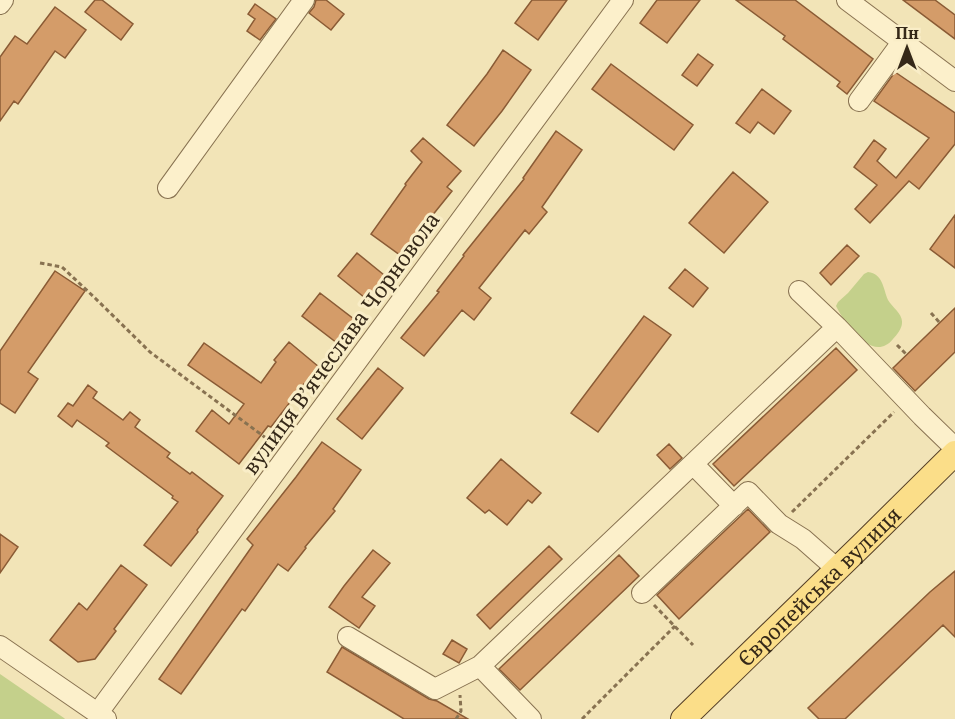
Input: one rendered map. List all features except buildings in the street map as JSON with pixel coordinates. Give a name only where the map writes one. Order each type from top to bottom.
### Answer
[{"type":"main road","name":"Європейська вулиця","points":[[683,719],[955,451]]},
{"type":"street","points":[[0,4],[3,0]]},
{"type":"street","points":[[168,189],[304,0]]},
{"type":"street","name":"вулиця Вʼячеслава Чорновола","points":[[101,717],[623,0]]},
{"type":"street","points":[[850,1],[955,81]]},
{"type":"street","points":[[859,101],[903,41]]},
{"type":"street","points":[[799,291],[837,327],[955,451]]},
{"type":"street","points":[[348,637],[435,689],[480,666],[837,327]]},
{"type":"street","points":[[693,464],[734,506]]},
{"type":"street","points":[[642,593],[748,492],[779,524],[803,539],[837,569]]},
{"type":"street","points":[[0,646],[101,717]]},
{"type":"street","points":[[480,666],[531,719]]},
{"type":"path","points":[[40,263],[62,267],[150,352],[274,444]]},
{"type":"path","points":[[931,313],[940,322]]},
{"type":"path","points":[[897,345],[907,355]]},
{"type":"path","points":[[779,524],[906,400]]},
{"type":"path","points":[[642,593],[693,645]]},
{"type":"path","points":[[582,719],[675,627]]},
{"type":"path","points":[[454,678],[461,711],[456,719]]},
{"type":"green space","points":[[868,272],[880,279],[888,300],[902,320],[902,325],[893,339],[877,347],[860,339],[836,306]]},
{"type":"green space","points":[[0,674],[64,718],[65,719],[0,719]]}]
